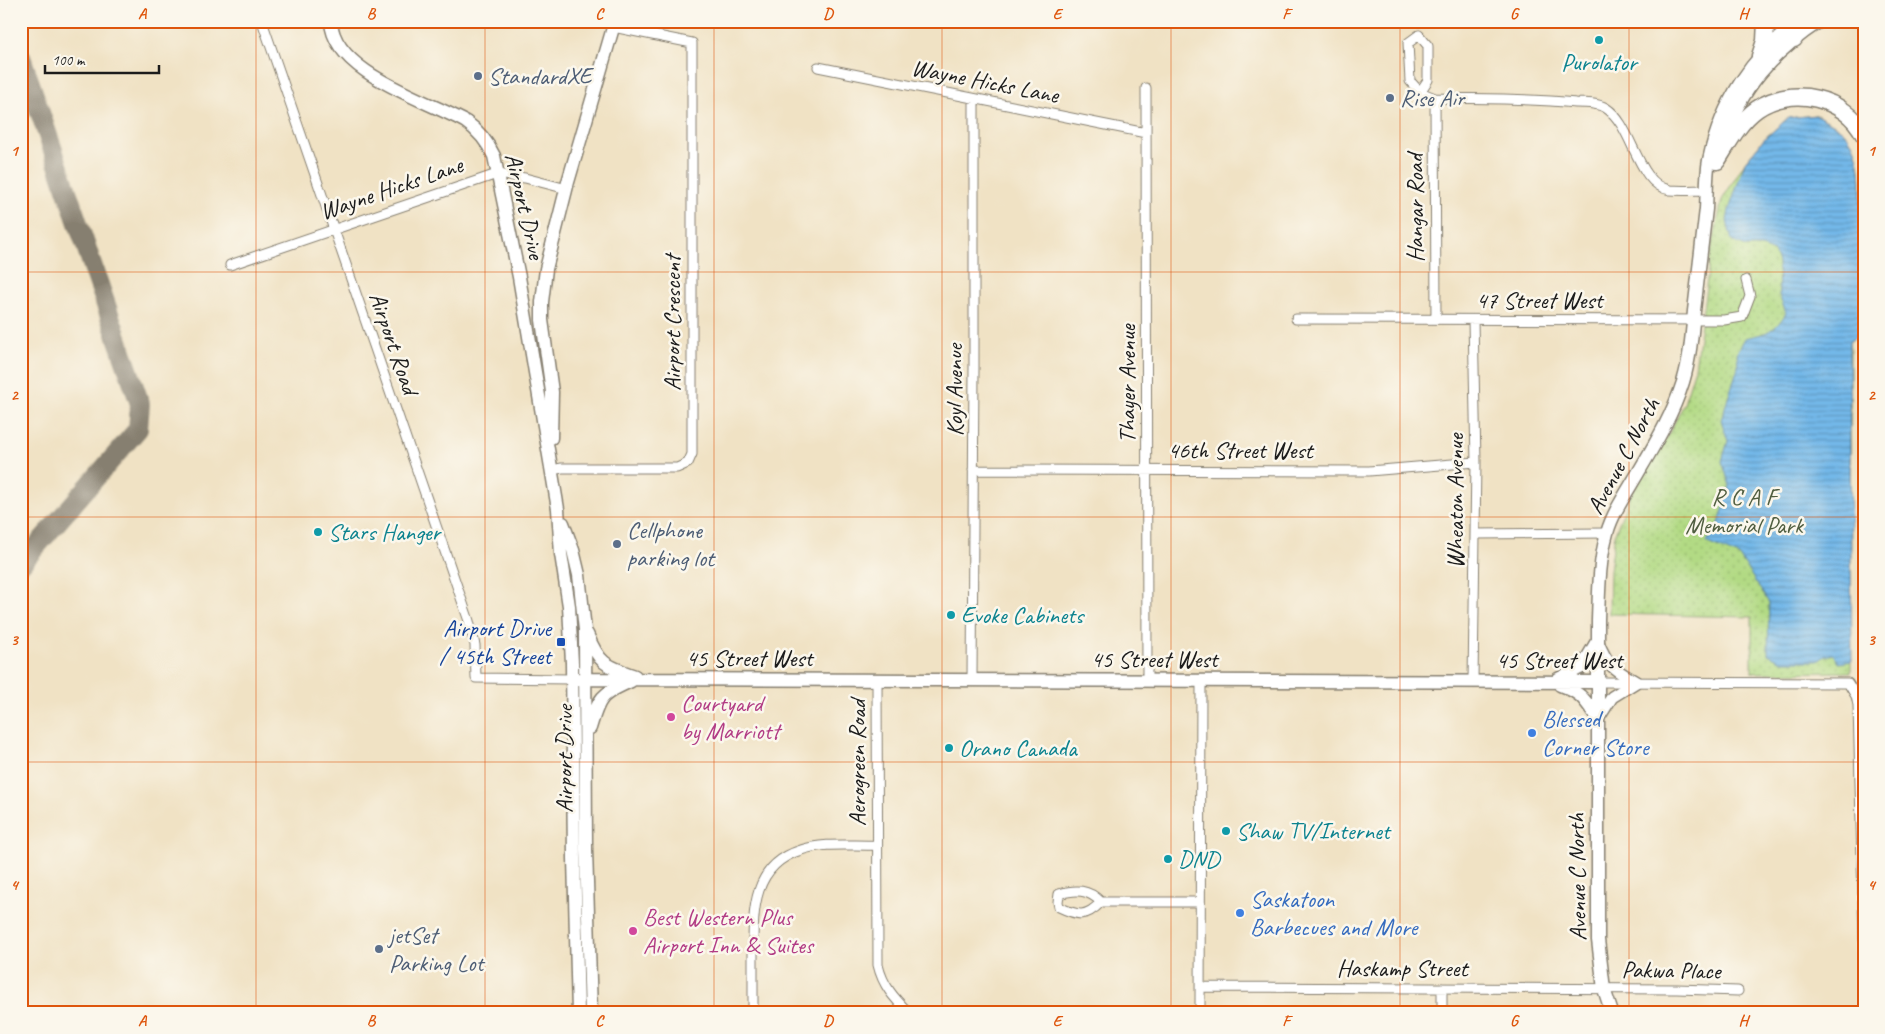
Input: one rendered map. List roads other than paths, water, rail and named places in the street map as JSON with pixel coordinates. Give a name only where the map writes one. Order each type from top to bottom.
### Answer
[{"type":"highway","points":[[1760,56],[1765,40],[1766,21]]},
{"type":"highway","points":[[1717,161],[1742,122],[1758,108],[1784,98],[1808,97],[1837,106],[1855,122],[1864,135]]},
{"type":"main road","name":"Airport Drive","points":[[325,21],[329,32],[350,59],[369,74],[454,115],[477,130],[490,148],[497,174],[519,277],[551,466],[558,509],[560,554],[570,606],[585,743],[586,848],[592,1013]]},
{"type":"main road","name":"Airport Drive","points":[[331,21],[331,29],[336,42]]},
{"type":"main road","name":"Avenue C North","points":[[1612,1013],[1604,989],[1598,940],[1597,682],[1600,572],[1607,533],[1630,485],[1673,410],[1687,365],[1708,190],[1708,162],[1722,117],[1730,98],[1760,56],[1790,28],[1820,21]]},
{"type":"main road","name":"Airport Drive","points":[[551,466],[552,392],[544,339],[542,302],[546,269],[614,24]]},
{"type":"main road","name":"Avenue C North","points":[[1708,190],[1726,132],[1744,93],[1772,60],[1790,28]]},
{"type":"main road","name":"Airport Drive","points":[[558,509],[573,550],[579,575],[585,630],[578,678],[574,858],[578,1013]]},
{"type":"main road","points":[[585,630],[592,646],[602,661],[613,668],[640,679]]},
{"type":"main road","points":[[1551,682],[1582,667],[1598,641]]},
{"type":"main road","name":"45 Street West","points":[[578,678],[1597,682]]},
{"type":"main road","points":[[585,743],[600,698],[609,691],[640,679]]},
{"type":"main road","points":[[1551,682],[1576,691],[1598,719]]},
{"type":"street","name":"Airport Road","points":[[263,24],[469,621],[475,645],[476,678]]},
{"type":"street","name":"Airport Crescent","points":[[551,466],[562,468],[678,468],[686,464],[692,456],[692,43],[614,24]]},
{"type":"street","points":[[1420,92],[1428,80],[1428,46],[1419,35],[1408,44],[1410,81],[1420,92],[1435,98],[1560,101],[1595,104],[1605,108],[1617,118],[1642,169],[1661,186],[1668,190],[1708,190]]},
{"type":"street","name":"Wayne Hicks Lane","points":[[818,67],[974,100],[1146,133]]},
{"type":"street","name":"Thayer Avenue","points":[[1146,88],[1147,681]]},
{"type":"street","name":"Hangar Road","points":[[1435,98],[1436,319]]},
{"type":"street","name":"Koyl Avenue","points":[[972,680],[974,100]]},
{"type":"street","name":"Wayne Hicks Lane","points":[[230,265],[497,174],[525,178],[567,189]]},
{"type":"street","name":"47 Street West","points":[[1296,318],[1724,320],[1742,317],[1750,296],[1746,280]]},
{"type":"street","name":"Wheaton Avenue","points":[[1473,320],[1476,462],[1473,682]]},
{"type":"street","name":"46th Street West","points":[[974,470],[1369,471],[1476,462]]},
{"type":"street","points":[[1475,534],[1607,533]]},
{"type":"street","points":[[1598,641],[1604,656],[1612,667],[1636,682],[1609,699],[1598,719]]},
{"type":"street","name":"45 Street West","points":[[476,678],[578,678]]},
{"type":"street","name":"Aerogreen Road","points":[[877,680],[878,965],[880,974],[889,992],[908,1013]]},
{"type":"street","points":[[1200,1013],[1201,681]]},
{"type":"street","name":"45 Street West","points":[[1597,682],[1848,683],[1856,696],[1858,705],[1864,940]]},
{"type":"street","points":[[753,1013],[753,915],[758,891],[768,872],[782,858],[802,849],[824,846],[878,845]]},
{"type":"street","points":[[1101,902],[1200,902]]},
{"type":"street","name":"Haskamp Street","points":[[1201,987],[1604,989]]},
{"type":"street","points":[[1442,988],[1442,1013]]},
{"type":"street","name":"Pakwa Place","points":[[1604,989],[1738,991]]},
{"type":"water","name":"R C A F Memorial Park","points":[[1816,115],[1836,126],[1849,138],[1859,164],[1861,186],[1860,230],[1864,330],[1849,342],[1852,661],[1839,663],[1834,654],[1825,656],[1818,661],[1782,661],[1768,654],[1769,603],[1739,556],[1705,542],[1717,530],[1730,486],[1722,461],[1728,441],[1721,420],[1738,367],[1737,353],[1745,338],[1769,331],[1782,320],[1786,313],[1779,295],[1778,263],[1774,252],[1761,247],[1746,247],[1732,241],[1727,221],[1729,210],[1745,162],[1764,139],[1788,118]]},
{"type":"place","name":"Purolator","points":[[1599,40]]},
{"type":"place","name":"StandardXE","points":[[478,76]]},
{"type":"place","name":"Rise Air","points":[[1390,98]]},
{"type":"place","name":"Stars Hanger","points":[[318,532]]},
{"type":"place","name":"Cellphone parking lot","points":[[617,544]]},
{"type":"place","name":"Evoke Cabinets","points":[[951,615]]},
{"type":"place","name":"Airport Drive / 45th Street","points":[[561,642]]},
{"type":"place","name":"Courtyard by Marriott","points":[[671,717]]},
{"type":"place","name":"Blessed Corner Store","points":[[1532,733]]},
{"type":"place","name":"Orano Canada","points":[[949,748]]},
{"type":"place","name":"Shaw TV/Internet","points":[[1226,831]]},
{"type":"place","name":"DND","points":[[1168,859]]},
{"type":"place","name":"Saskatoon Barbecues and More","points":[[1240,913]]},
{"type":"place","name":"Best Western Plus Airport Inn & Suites","points":[[633,931]]},
{"type":"place","name":"jetSet Parking Lot","points":[[379,949]]}]
